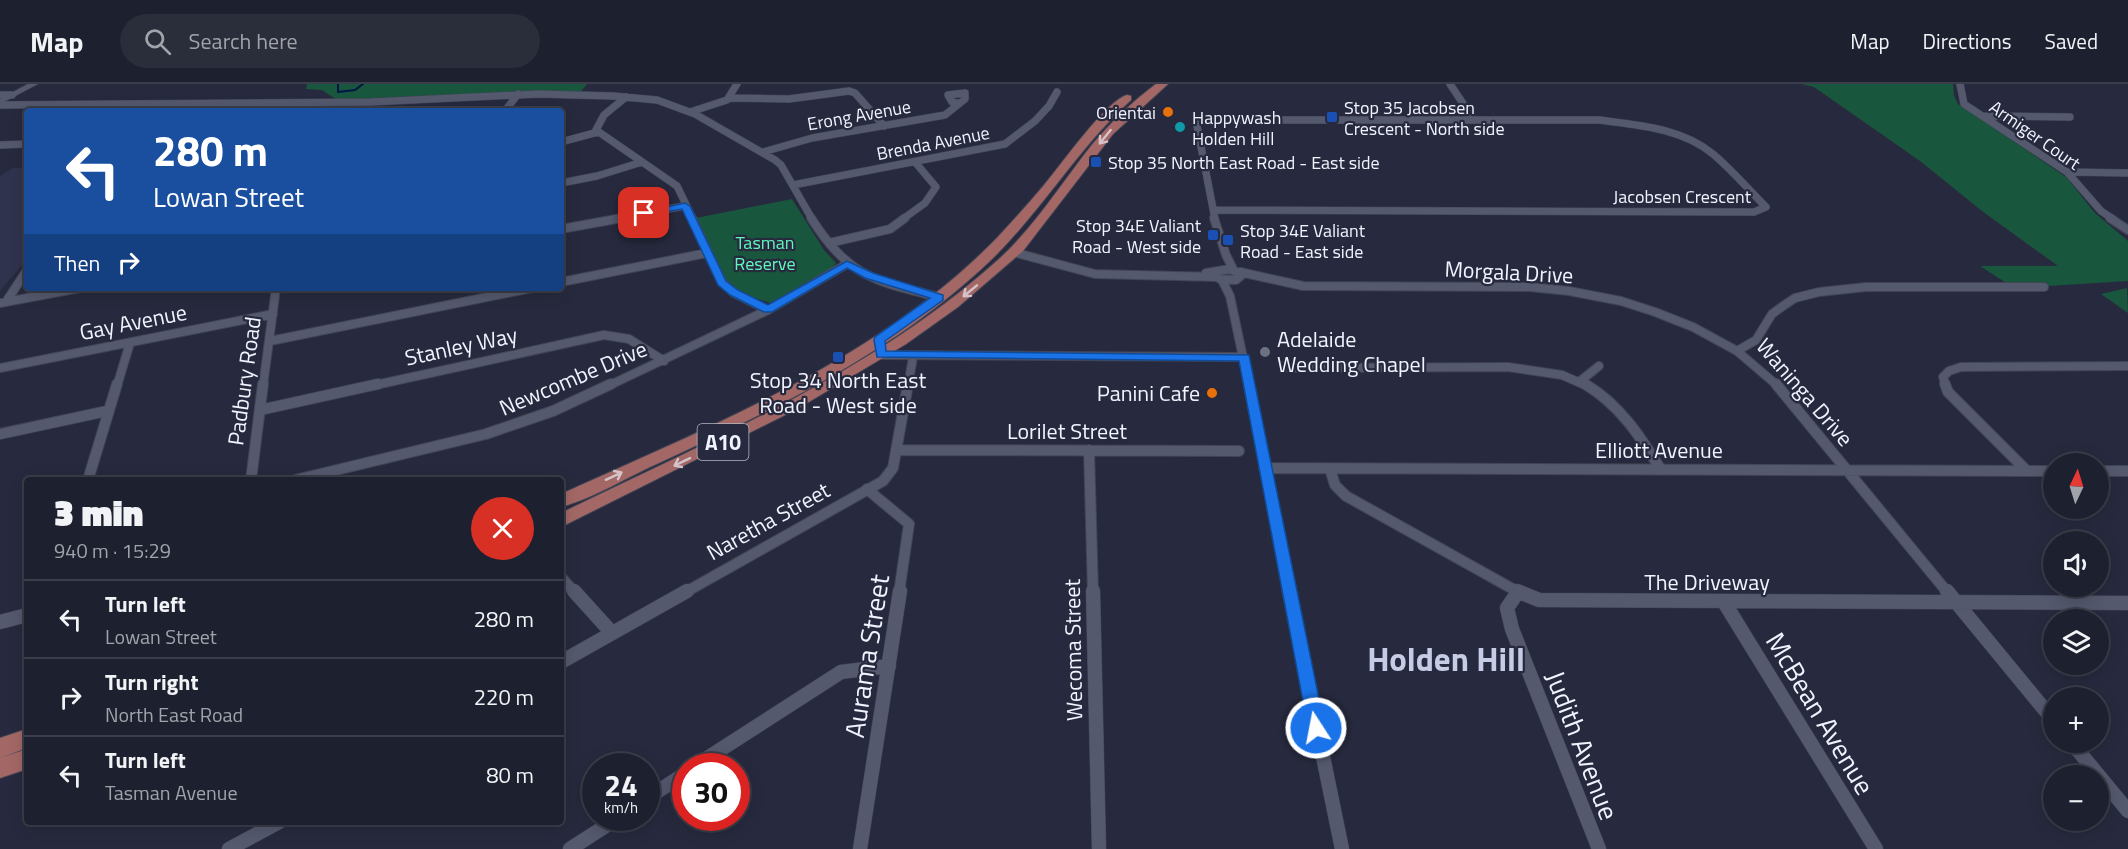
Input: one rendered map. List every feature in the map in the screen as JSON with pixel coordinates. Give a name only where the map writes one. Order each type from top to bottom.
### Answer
[{"type":"highway","name":"A10","points":[[564,521],[789,409],[880,347],[1008,236],[1098,125],[1118,105],[1145,84]]},
{"type":"highway","name":"A10","points":[[564,500],[762,406],[837,365],[860,358],[949,308],[1013,252],[1040,223],[1109,132],[1163,84]]},
{"type":"highway","points":[[985,258],[1013,252],[1008,245],[1008,236]]},
{"type":"highway","points":[[0,748],[24,739]]},
{"type":"highway","points":[[0,768],[24,760]]},
{"type":"street","points":[[0,103],[34,84]]},
{"type":"street","points":[[729,98],[737,84]]},
{"type":"street","points":[[1450,84],[1474,120]]},
{"type":"street","name":"Armiger Court","points":[[1960,84],[1964,104],[2067,172],[2101,211],[2128,230]]},
{"type":"street","points":[[690,112],[729,98],[789,99],[849,90],[855,93],[884,126]]},
{"type":"street","name":"Brenda Avenue","points":[[793,185],[998,146],[1011,141],[1054,102],[1057,92]]},
{"type":"street","points":[[0,103],[327,102],[518,94],[657,100],[690,112],[763,152],[781,165],[829,243],[847,264],[869,275],[939,297]]},
{"type":"street","points":[[507,108],[518,94]]},
{"type":"street","points":[[0,95],[12,95]]},
{"type":"street","points":[[626,97],[604,115],[596,127],[598,132],[673,182],[722,282],[728,288],[768,310]]},
{"type":"street","points":[[416,108],[424,99]]},
{"type":"street","points":[[321,108],[327,102]]},
{"type":"street","name":"Erong Avenue","points":[[763,152],[802,140],[945,115],[953,110],[957,103]]},
{"type":"street","points":[[1982,116],[2070,117]]},
{"type":"street","name":"Jacobsen Crescent","points":[[1217,119],[1474,120],[1612,121],[1672,132],[1705,148],[1766,207],[1754,212],[1215,210],[1198,124],[1206,120],[1217,119]]},
{"type":"street","points":[[564,141],[598,132]]},
{"type":"street","points":[[0,144],[24,144]]},
{"type":"street","points":[[564,182],[597,176],[642,162]]},
{"type":"street","points":[[829,243],[890,229],[925,203],[936,187],[915,162]]},
{"type":"street","points":[[2067,172],[2128,172]]},
{"type":"street","points":[[564,228],[685,206]]},
{"type":"street","points":[[1215,210],[1224,254],[1220,274],[1230,296],[1244,357],[1264,468],[1343,846]]},
{"type":"street","name":"Morgala Drive","points":[[1013,252],[1095,274],[1238,274],[1303,286],[1530,287],[1569,291],[1621,301],[1655,312],[1694,327],[1737,351]]},
{"type":"street","points":[[564,281],[707,253]]},
{"type":"street","points":[[1224,254],[1238,274],[1230,296]]},
{"type":"street","name":"Newcombe Drive","points":[[307,477],[506,428],[553,411],[664,361],[768,310],[847,264]]},
{"type":"street","points":[[3,302],[24,274]]},
{"type":"street","name":"Waninga Drive","points":[[2043,708],[1772,379],[1737,351],[1756,340],[1772,314],[1783,306],[1796,298],[1819,292],[1866,287],[2044,287]]},
{"type":"street","points":[[3,302],[64,291]]},
{"type":"street","name":"Padbury Road","points":[[250,477],[276,291]]},
{"type":"street","points":[[270,341],[517,291]]},
{"type":"street","name":"Gay Avenue","points":[[0,368],[273,314]]},
{"type":"street","name":"Stanley Way","points":[[260,410],[604,335],[622,335],[631,338],[664,361]]},
{"type":"street","points":[[89,477],[107,411],[130,343]]},
{"type":"street","points":[[880,347],[913,357],[1244,357]]},
{"type":"street","name":"Naretha Street","points":[[564,660],[883,481],[891,472],[913,357]]},
{"type":"street","points":[[1579,382],[1599,366]]},
{"type":"street","points":[[2027,471],[1948,392],[1943,378],[1947,372],[1962,366],[2128,366]]},
{"type":"street","points":[[1288,368],[1508,367],[1546,372],[1579,382],[1598,392],[1621,410],[1641,436],[1660,470]]},
{"type":"street","points":[[0,434],[107,411]]},
{"type":"street","name":"Lorilet Street","points":[[896,450],[1239,451]]},
{"type":"street","name":"Wecoma Street","points":[[1089,450],[1099,849]]},
{"type":"street","name":"Elliott Avenue","points":[[1264,468],[2043,471]]},
{"type":"street","name":"The Driveway","points":[[1330,469],[1335,485],[1346,496],[1518,592],[1539,600],[2128,603]]},
{"type":"street","points":[[2109,471],[2128,471]]},
{"type":"street","name":"Aurama Street","points":[[860,849],[909,524],[867,489]]},
{"type":"street","points":[[564,580],[612,633]]},
{"type":"street","name":"Judith Avenue","points":[[1518,592],[1507,608],[1512,629],[1599,849]]},
{"type":"street","name":"McBean Avenue","points":[[1724,602],[1876,849]]},
{"type":"street","points":[[0,622],[24,616]]},
{"type":"street","points":[[715,753],[841,672],[889,666]]},
{"type":"street","points":[[2081,753],[2128,811]]},
{"type":"street","points":[[229,849],[251,844],[275,825]]},
{"type":"street","points":[[570,849],[598,831]]},
{"type":"shaded area","points":[[13,168],[24,168],[24,263],[0,291],[0,176]]},
{"type":"green space","points":[[307,84],[587,84],[579,94],[340,102],[322,90],[306,89]]},
{"type":"green space","points":[[1801,84],[1953,84],[1954,96],[1958,104],[2066,177],[2095,213],[2128,241],[2128,281],[2014,288],[1980,266],[2058,266],[1982,211],[1920,161],[1814,87]]},
{"type":"green space","name":"Tasman Reserve","points":[[792,199],[824,250],[836,263],[832,269],[771,303],[745,295],[722,282],[691,219]]},
{"type":"green space","points":[[2127,288],[2128,313],[2101,294]]},
{"type":"waterway","points":[[338,84],[338,92],[355,90],[363,84]]},
{"type":"place","name":"Orientai","points":[[1168,112]]},
{"type":"place","name":"Stop 35 Jacobsen Crescent - North side","points":[[1332,117]]},
{"type":"place","name":"Happywash Holden Hill","points":[[1180,127]]},
{"type":"place","name":"Stop 35 North East Road - East side","points":[[1096,162]]},
{"type":"place","name":"Stop 34E Valiant Road - West side","points":[[1213,235]]},
{"type":"place","name":"Stop 34E Valiant Road - East side","points":[[1228,240]]},
{"type":"place","name":"Adelaide Wedding Chapel","points":[[1265,352]]},
{"type":"place","name":"Stop 34 North East Road - West side","points":[[838,357]]},
{"type":"place","name":"Panini Cafe","points":[[1212,393]]},
{"type":"district","name":"Holden Hill","points":[[1446,659]]},
{"type":"route","points":[[644,213],[685,206],[722,282],[734,293],[768,310],[847,264],[869,275],[939,297],[879,340],[881,355],[913,357],[1244,357],[1316,728]]}]
